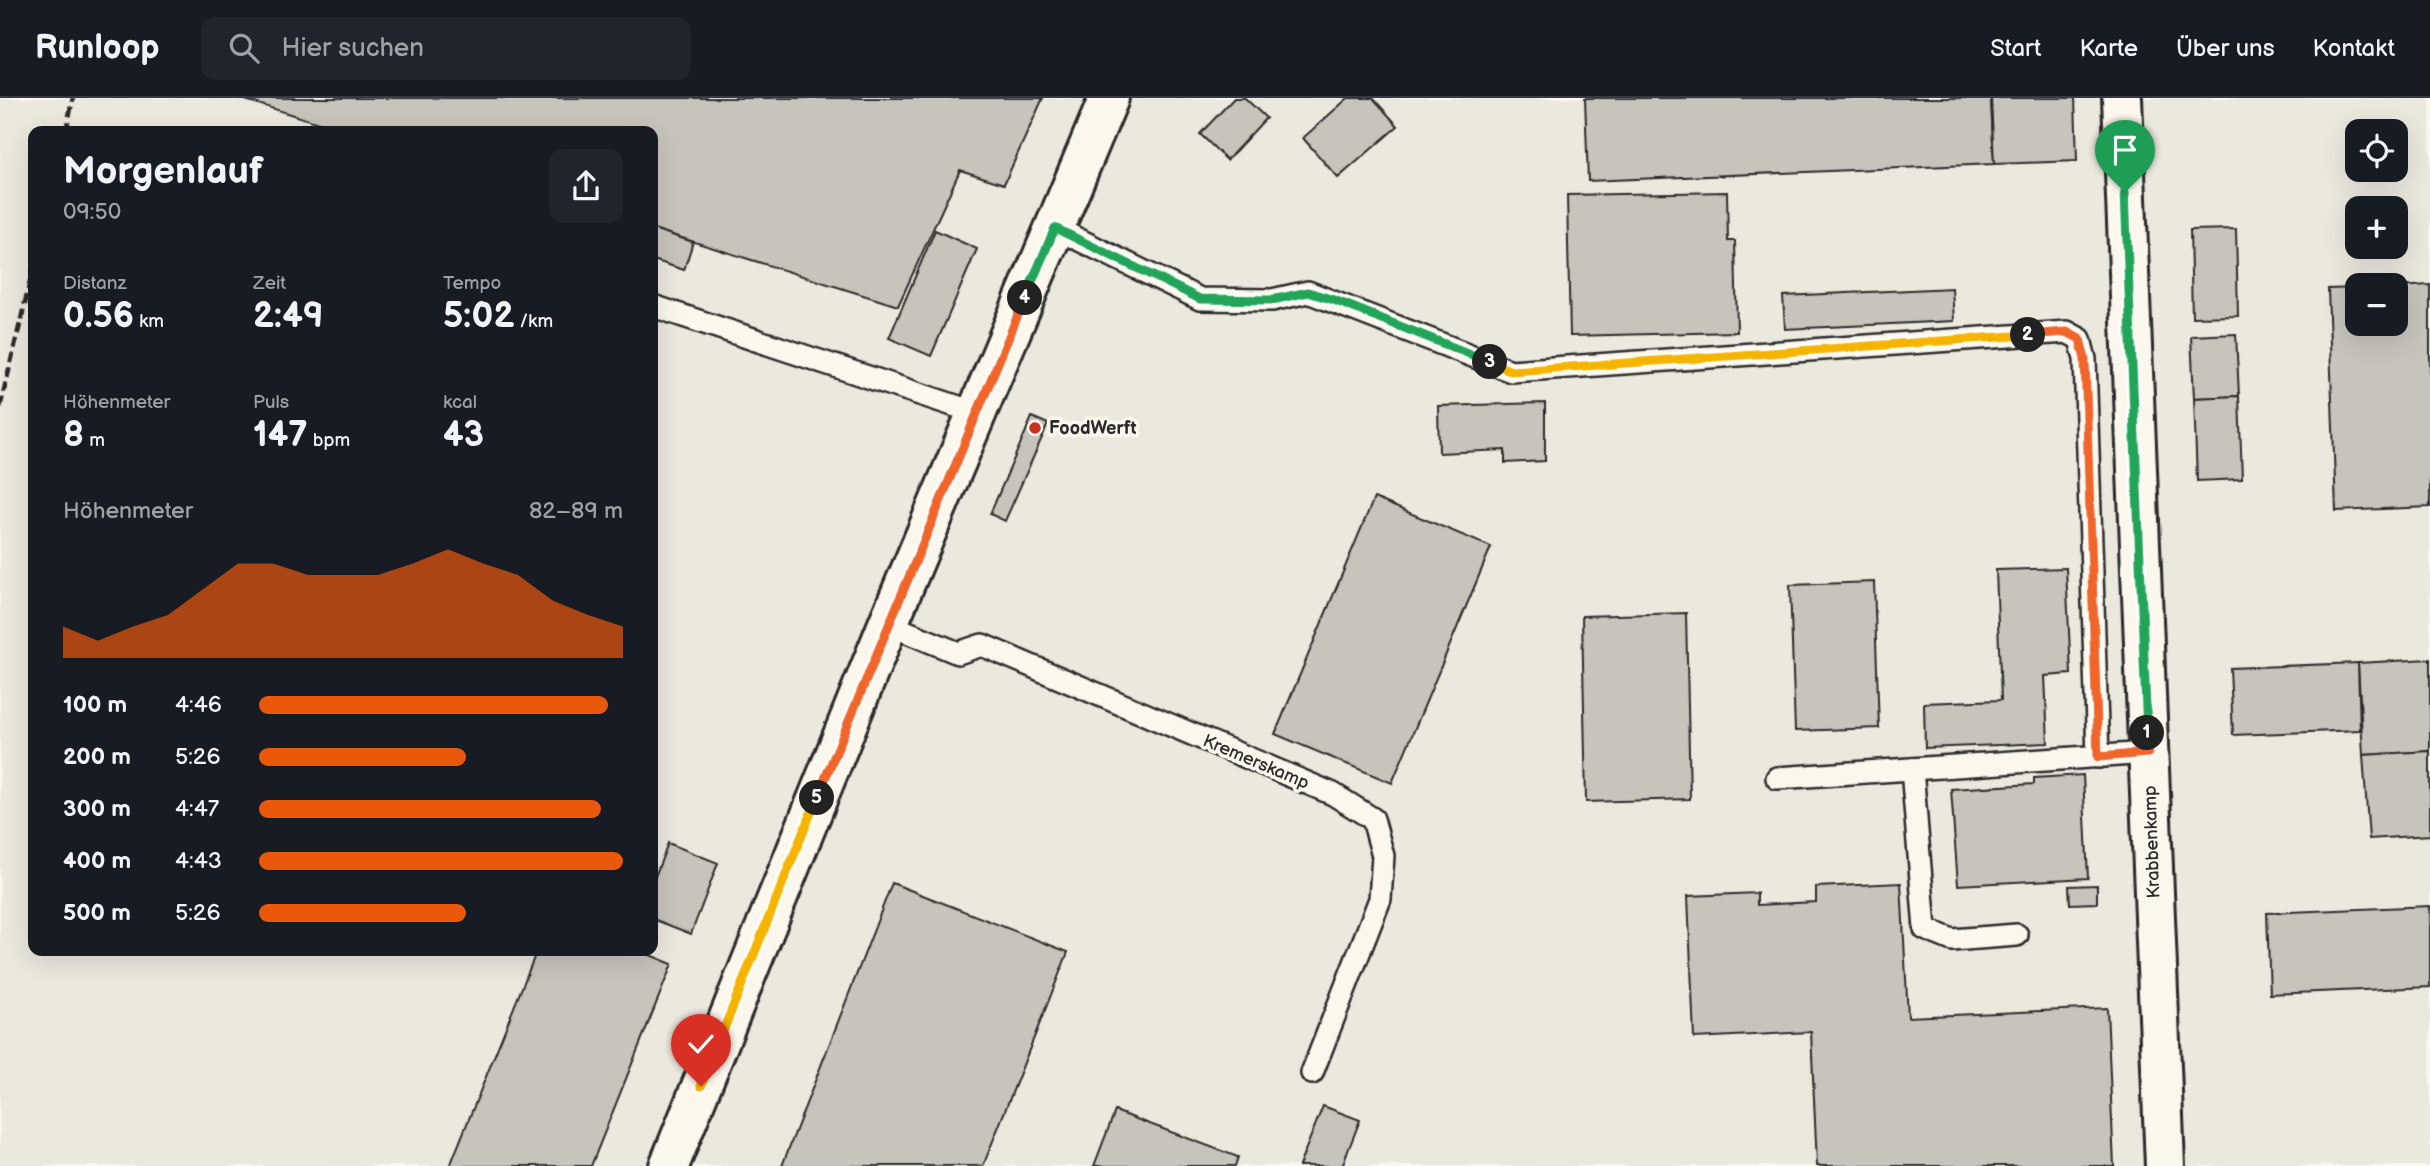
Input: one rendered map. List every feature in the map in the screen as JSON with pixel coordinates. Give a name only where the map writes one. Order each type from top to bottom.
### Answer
[{"type":"street","points":[[668,1166],[888,624],[1109,98]]},
{"type":"street","name":"Krabbenkamp","points":[[2122,98],[2165,1166]]},
{"type":"lane","points":[[1055,228],[1200,299],[1272,300],[1308,292],[1511,371],[2067,332],[2080,339],[2085,359],[2098,757]]},
{"type":"lane","points":[[658,308],[977,413]]},
{"type":"lane","name":"Kremerskamp","points":[[888,624],[958,653],[982,645],[1333,794],[1373,819],[1383,856],[1380,899],[1312,1073]]},
{"type":"lane","points":[[1777,778],[2148,753]]},
{"type":"lane","points":[[1912,769],[1925,929],[1952,940],[2017,935]]},
{"type":"shaded area","points":[[0,98],[2430,98],[2430,1166],[0,1166]]},
{"type":"building","points":[[239,98],[1043,98],[1004,184],[960,170],[898,306],[658,231],[658,126],[328,126]]},
{"type":"building","points":[[1234,98],[1245,98],[1266,118],[1227,160],[1200,134]]},
{"type":"building","points":[[1348,98],[1373,98],[1398,126],[1338,178],[1303,138]]},
{"type":"building","points":[[1585,98],[1991,98],[1994,164],[1588,181]]},
{"type":"building","points":[[1991,98],[2075,98],[2077,161],[1994,164]]},
{"type":"building","points":[[1727,192],[1728,241],[1735,241],[1737,332],[1570,336],[1567,195]]},
{"type":"building","points":[[2236,229],[2238,316],[2192,317],[2190,230]]},
{"type":"building","points":[[935,230],[977,249],[931,356],[889,338]]},
{"type":"building","points":[[658,231],[693,242],[684,270],[658,262]]},
{"type":"building","points":[[2430,285],[2430,507],[2336,511],[2328,289],[2345,288],[2345,336],[2408,336],[2408,286]]},
{"type":"building","points":[[1952,288],[1954,321],[1785,329],[1783,296]]},
{"type":"building","points":[[2236,334],[2239,396],[2194,398],[2191,336]]},
{"type":"building","points":[[2239,396],[2242,479],[2197,481],[2194,398]]},
{"type":"building","points":[[1545,403],[1545,461],[1505,463],[1505,450],[1439,453],[1438,406]]},
{"type":"building","points":[[1032,417],[1048,424],[1005,521],[990,514]]},
{"type":"building","points":[[1374,498],[1491,547],[1392,783],[1275,734]]},
{"type":"building","points":[[2066,568],[2071,674],[2045,676],[2048,743],[1925,748],[1924,703],[2001,700],[1996,570]]},
{"type":"building","points":[[1874,582],[1879,728],[1795,731],[1790,585]]},
{"type":"building","points":[[1686,613],[1690,799],[1586,802],[1582,616]]},
{"type":"building","points":[[2430,659],[2430,751],[2363,755],[2358,663]]},
{"type":"building","points":[[2358,663],[2360,730],[2233,735],[2230,668]]},
{"type":"building","points":[[2430,751],[2430,835],[2369,839],[2363,755]]},
{"type":"building","points":[[2083,775],[2088,878],[1958,885],[1951,789],[2034,784],[2034,778]]},
{"type":"building","points":[[668,843],[718,863],[691,934],[658,921],[658,869]]},
{"type":"building","points":[[892,883],[1068,952],[983,1166],[782,1166]]},
{"type":"building","points":[[1901,883],[1908,1017],[2107,1008],[2114,1166],[1817,1166],[1811,1032],[1694,1038],[1688,896],[1757,893],[1757,905],[1816,902],[1816,887]]},
{"type":"building","points":[[2097,885],[2097,903],[2070,904],[2069,886]]},
{"type":"building","points":[[2430,906],[2430,987],[2270,994],[2267,913]]},
{"type":"building","points":[[535,956],[653,956],[672,964],[591,1166],[450,1166]]},
{"type":"building","points":[[1323,1106],[1360,1120],[1342,1166],[1299,1166]]},
{"type":"building","points":[[1115,1111],[1238,1157],[1235,1166],[1094,1166]]},
{"type":"railway","points":[[67,126],[73,98]]},
{"type":"railway","points":[[0,407],[28,291]]},
{"type":"place","name":"FoodWerft","points":[[1035,428]]},
{"type":"route","points":[[701,1086],[888,624],[1055,228],[1200,299],[1272,300],[1308,292],[1511,371],[2067,332],[2080,339],[2085,359],[2084,397],[2098,757],[2148,753],[2125,192]]}]
